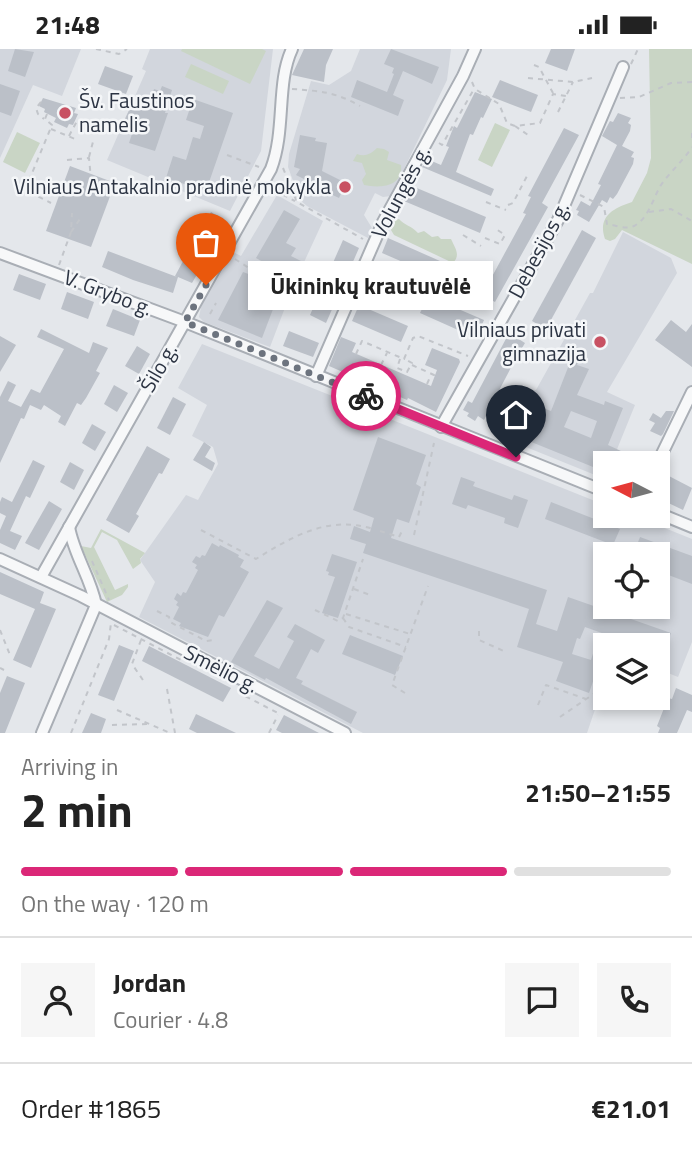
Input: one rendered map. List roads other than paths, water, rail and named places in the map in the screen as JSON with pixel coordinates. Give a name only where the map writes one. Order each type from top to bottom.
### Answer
[{"type":"street","name":"Šilo g.","points":[[41,577],[271,169],[279,143],[286,65],[292,49]]},
{"type":"street","name":"Volungės g.","points":[[316,376],[383,222],[475,49]]},
{"type":"street","name":"Debesijos g.","points":[[441,426],[558,220],[623,67]]},
{"type":"street","name":"V. Grybo g.","points":[[0,253],[185,322],[593,487]]},
{"type":"street","points":[[663,451],[692,392]]},
{"type":"street","points":[[670,518],[692,527]]},
{"type":"street","points":[[42,733],[96,605],[88,579],[74,550],[69,527]]},
{"type":"street","points":[[57,548],[68,546],[74,550]]},
{"type":"street","points":[[0,559],[96,605]]},
{"type":"street","points":[[81,596],[87,589],[88,579]]},
{"type":"street","name":"Smėlio g.","points":[[96,605],[143,635],[345,733]]},
{"type":"place","name":"Šv. Faustinos namelis","points":[[65,113]]},
{"type":"place","name":"Vilniaus Antakalnio pradinė mokykla","points":[[345,187]]},
{"type":"place","name":"Ūkininkų krautuvėlė","points":[[206,285]]},
{"type":"place","name":"Vilniaus privati gimnazija","points":[[600,342]]}]
